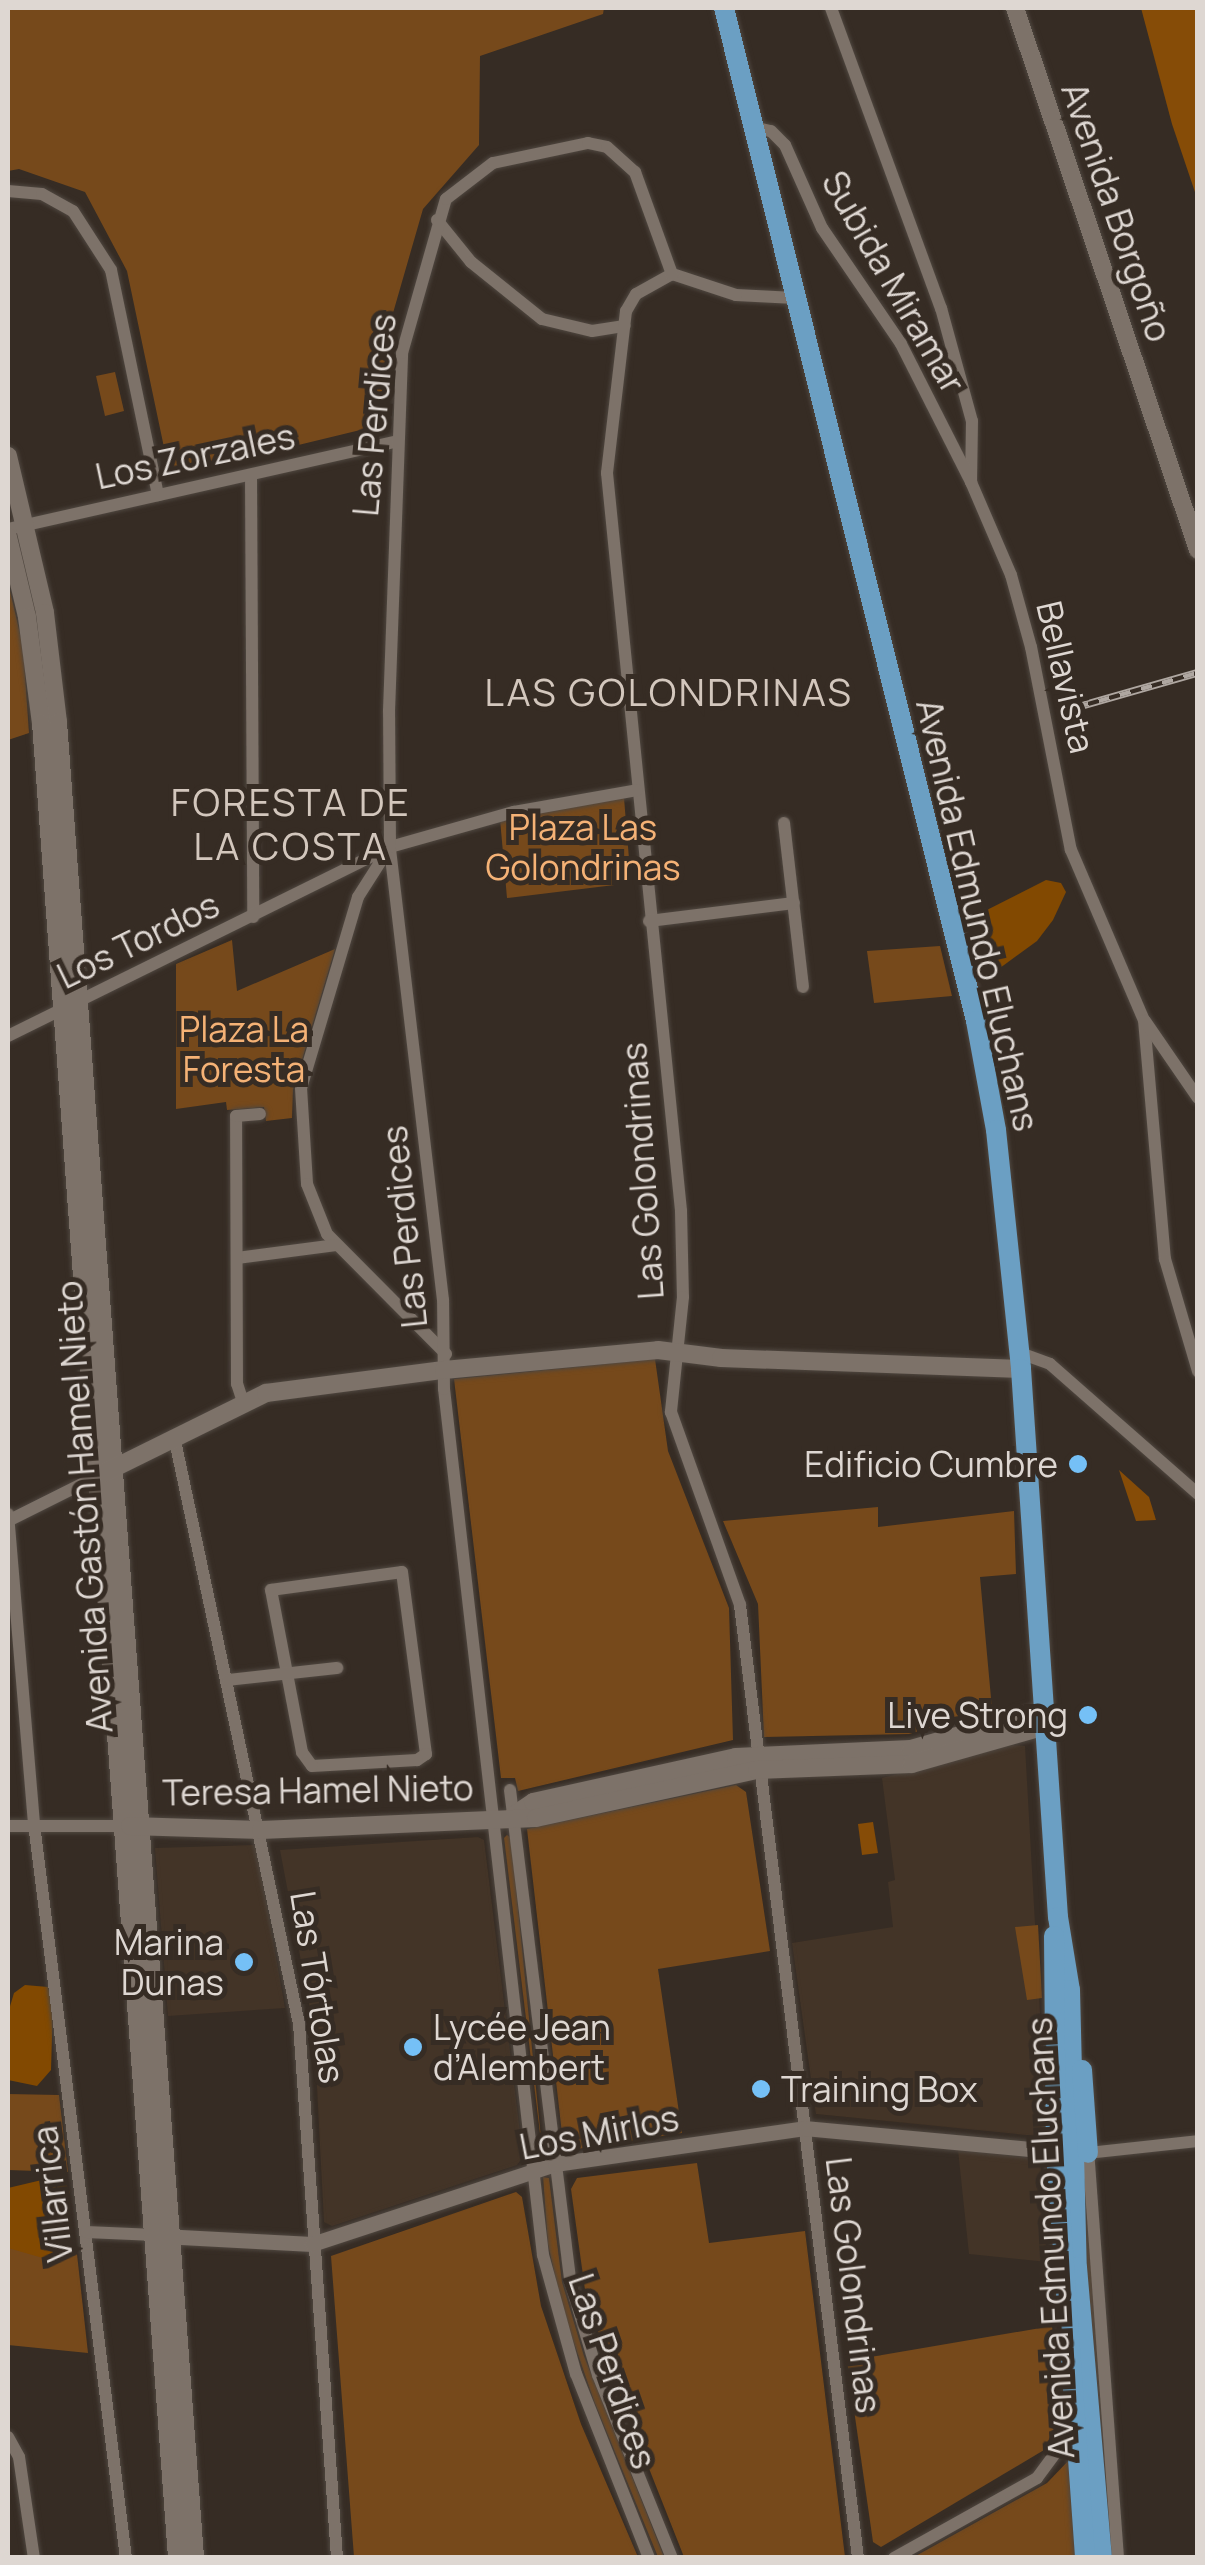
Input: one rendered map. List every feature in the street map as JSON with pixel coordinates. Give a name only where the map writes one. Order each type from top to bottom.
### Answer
[{"type":"main road","name":"Avenida Edmundo Eluchans","points":[[715,8],[736,64]]},
{"type":"main road","name":"Avenida Edmundo Eluchans","points":[[724,8],[982,1049],[1020,1361],[1042,1720],[1058,1917],[1071,2009],[1075,2426],[1098,2515],[1086,2558]]},
{"type":"main road","name":"Avenida Borgoño","points":[[1014,8],[1198,550]]},
{"type":"main road","name":"Avenida Gastón Hamel Nieto","points":[[8,456],[16,527],[54,672],[132,1826],[164,2236],[195,2558]]},
{"type":"main road","name":"Avenida Gastón Hamel Nieto","points":[[8,538],[38,690],[59,1012],[106,1472]]},
{"type":"main road","points":[[106,1472],[243,1402],[289,1389],[445,1362],[674,1350],[721,1358],[1020,1361]]},
{"type":"main road","name":"Teresa Hamel Nieto","points":[[132,1826],[262,1830],[514,1815],[536,1818],[756,1762],[896,1751],[1042,1720]]},
{"type":"main road","name":"Avenida Edmundo Eluchans","points":[[1058,1917],[1052,1958],[1072,2152],[1102,2558]]},
{"type":"main road","name":"Avenida Gastón Hamel Nieto","points":[[164,2236],[176,2558]]},
{"type":"street","name":"Bellavista","points":[[832,8],[942,308],[972,421],[972,482],[1010,574],[1032,647],[1071,850],[1144,1020],[1165,1259],[1198,1371]]},
{"type":"street","name":"Subida Miramar","points":[[752,128],[782,139],[822,228],[900,344],[972,482]]},
{"type":"street","name":"Las Perdices","points":[[650,2558],[564,2339],[543,2255],[390,847],[395,442],[402,352],[437,220],[453,190],[481,168],[598,144],[635,172],[672,274]]},
{"type":"street","points":[[8,191],[42,194],[73,211],[111,270],[158,494]]},
{"type":"street","points":[[437,220],[484,274],[542,319],[592,330],[625,326]]},
{"type":"street","points":[[672,274],[736,295],[795,298]]},
{"type":"street","name":"Las Golondrinas","points":[[672,274],[636,294],[625,326],[607,474],[681,1210],[683,1297],[674,1350],[672,1424],[738,1594],[858,2558]]},
{"type":"street","name":"Los Zorzales","points":[[16,527],[395,442]]},
{"type":"street","points":[[251,475],[253,917]]},
{"type":"street","name":"Los Tordos","points":[[8,1036],[390,847],[514,812],[637,790]]},
{"type":"street","points":[[784,822],[803,987]]},
{"type":"street","points":[[390,847],[367,874],[301,1088],[309,1197],[336,1245],[445,1362]]},
{"type":"street","points":[[649,921],[794,903]]},
{"type":"street","points":[[1144,1020],[1198,1098]]},
{"type":"street","points":[[243,1402],[237,1384],[236,1116],[260,1114]]},
{"type":"street","points":[[237,1258],[336,1245]]},
{"type":"street","points":[[1020,1361],[1050,1364],[1198,1494]]},
{"type":"street","name":"Las Tórtolas","points":[[174,1436],[262,1830],[300,2024],[312,2244],[337,2558]]},
{"type":"street","points":[[8,1518],[106,1472]]},
{"type":"street","name":"Villarrica","points":[[8,1518],[10,1581],[34,1824],[126,2558]]},
{"type":"street","points":[[402,1572],[426,1754],[417,1760],[307,1764],[285,1670],[272,1590],[402,1572]]},
{"type":"street","points":[[228,1680],[285,1670],[337,1668]]},
{"type":"street","name":"Las Perdices","points":[[510,1790],[555,2164],[578,2312],[672,2558]]},
{"type":"street","points":[[8,1826],[132,1826]]},
{"type":"street","name":"Los Mirlos","points":[[86,2232],[312,2244],[555,2164],[804,2128],[1072,2152]]},
{"type":"street","points":[[1072,2152],[1198,2141]]},
{"type":"street","points":[[894,2558],[1037,2478],[1075,2426]]},
{"type":"street","points":[[8,2436],[20,2457],[34,2558]]},
{"type":"street","points":[[1098,2515],[1118,2558]]},
{"type":"shaded area","points":[[1141,8],[1197,8],[1197,198],[1172,124]]},
{"type":"shaded area","points":[[1046,880],[1061,883],[1066,892],[1053,920],[1037,941],[1000,968],[990,966],[977,915]]},
{"type":"shaded area","points":[[1119,1470],[1149,1497],[1156,1520],[1136,1521]]},
{"type":"shaded area","points":[[1012,1745],[1025,1746],[1047,2137],[816,2114],[792,1943],[893,1927],[888,1882],[895,1880],[882,1778]]},
{"type":"shaded area","points":[[873,1822],[878,1853],[862,1855],[858,1824]]},
{"type":"shaded area","name":"Lycée Jean d’Alembert","points":[[478,1837],[484,1840],[523,2157],[517,2165],[332,2226],[324,2222],[314,2030],[280,1850]]},
{"type":"shaded area","points":[[256,1845],[285,2008],[168,2016],[155,1848]]},
{"type":"shaded area","points":[[25,1985],[48,1987],[53,2004],[51,2070],[37,2086],[8,2080],[8,2013],[14,1993]]},
{"type":"shaded area","points":[[958,2150],[1040,2159],[1047,2262],[969,2254]]},
{"type":"shaded area","points":[[63,2175],[70,2193],[61,2250],[43,2258],[8,2248],[8,2188]]},
{"type":"green space","points":[[8,8],[604,8],[603,14],[480,56],[479,145],[423,209],[391,320],[381,425],[170,476],[127,271],[85,192],[19,169],[8,171]]},
{"type":"green space","points":[[115,372],[124,411],[105,416],[96,376]]},
{"type":"green space","points":[[8,582],[23,647],[29,733],[8,740]]},
{"type":"green space","name":"Plaza Las Golondrinas","points":[[624,798],[631,883],[507,898],[500,819]]},
{"type":"green space","name":"Plaza La Foresta","points":[[232,940],[237,991],[335,949],[293,1090],[292,1118],[266,1121],[264,1107],[227,1110],[226,1102],[176,1109],[176,964]]},
{"type":"green space","points":[[940,946],[952,996],[874,1003],[867,951]]},
{"type":"green space","points":[[655,1359],[668,1451],[729,1608],[733,1740],[518,1791],[515,1778],[501,1778],[454,1379]]},
{"type":"green space","points":[[878,1507],[878,1527],[1014,1511],[1016,1574],[980,1577],[992,1709],[909,1734],[764,1737],[758,1604],[723,1521]]},
{"type":"green space","points":[[736,1785],[746,1792],[770,1951],[658,1969],[682,2133],[564,2151],[527,1829]]},
{"type":"green space","points":[[504,1838],[511,1838],[543,2158]]},
{"type":"green space","points":[[1038,1925],[1042,1998],[1027,2000],[1015,1927]]},
{"type":"green space","points":[[1077,2054],[1109,2509],[1107,2512],[1093,2400]]},
{"type":"green space","points":[[8,2094],[59,2095],[68,2172],[8,2170]]},
{"type":"green space","points":[[697,2163],[709,2243],[805,2231],[845,2557],[684,2557],[622,2400],[586,2297],[571,2189],[577,2178]]},
{"type":"green space","points":[[543,2177],[549,2178],[562,2282],[584,2356],[664,2557],[658,2557],[594,2401],[563,2311],[548,2244]]},
{"type":"green space","points":[[516,2192],[522,2197],[541,2306],[581,2424],[638,2557],[354,2557],[331,2256]]},
{"type":"green space","points":[[8,2247],[77,2254],[88,2353],[8,2345]]},
{"type":"green space","points":[[1052,2326],[1061,2413],[1044,2450],[881,2547],[873,2542],[847,2361]]},
{"type":"green space","points":[[1071,2458],[1080,2557],[912,2558],[1047,2483]]},
{"type":"railway","points":[[1067,710],[1197,673]]},
{"type":"place","name":"Edificio Cumbre","points":[[1078,1464]]},
{"type":"place","name":"Live Strong","points":[[1088,1715]]},
{"type":"place","name":"Marina Dunas","points":[[244,1962]]},
{"type":"place","name":"Lycée Jean d’Alembert","points":[[413,2047]]},
{"type":"place","name":"Training Box","points":[[761,2089]]},
{"type":"district","name":"LAS GOLONDRINAS","points":[[669,692]]},
{"type":"district","name":"FORESTA DE LA COSTA","points":[[291,824]]}]
